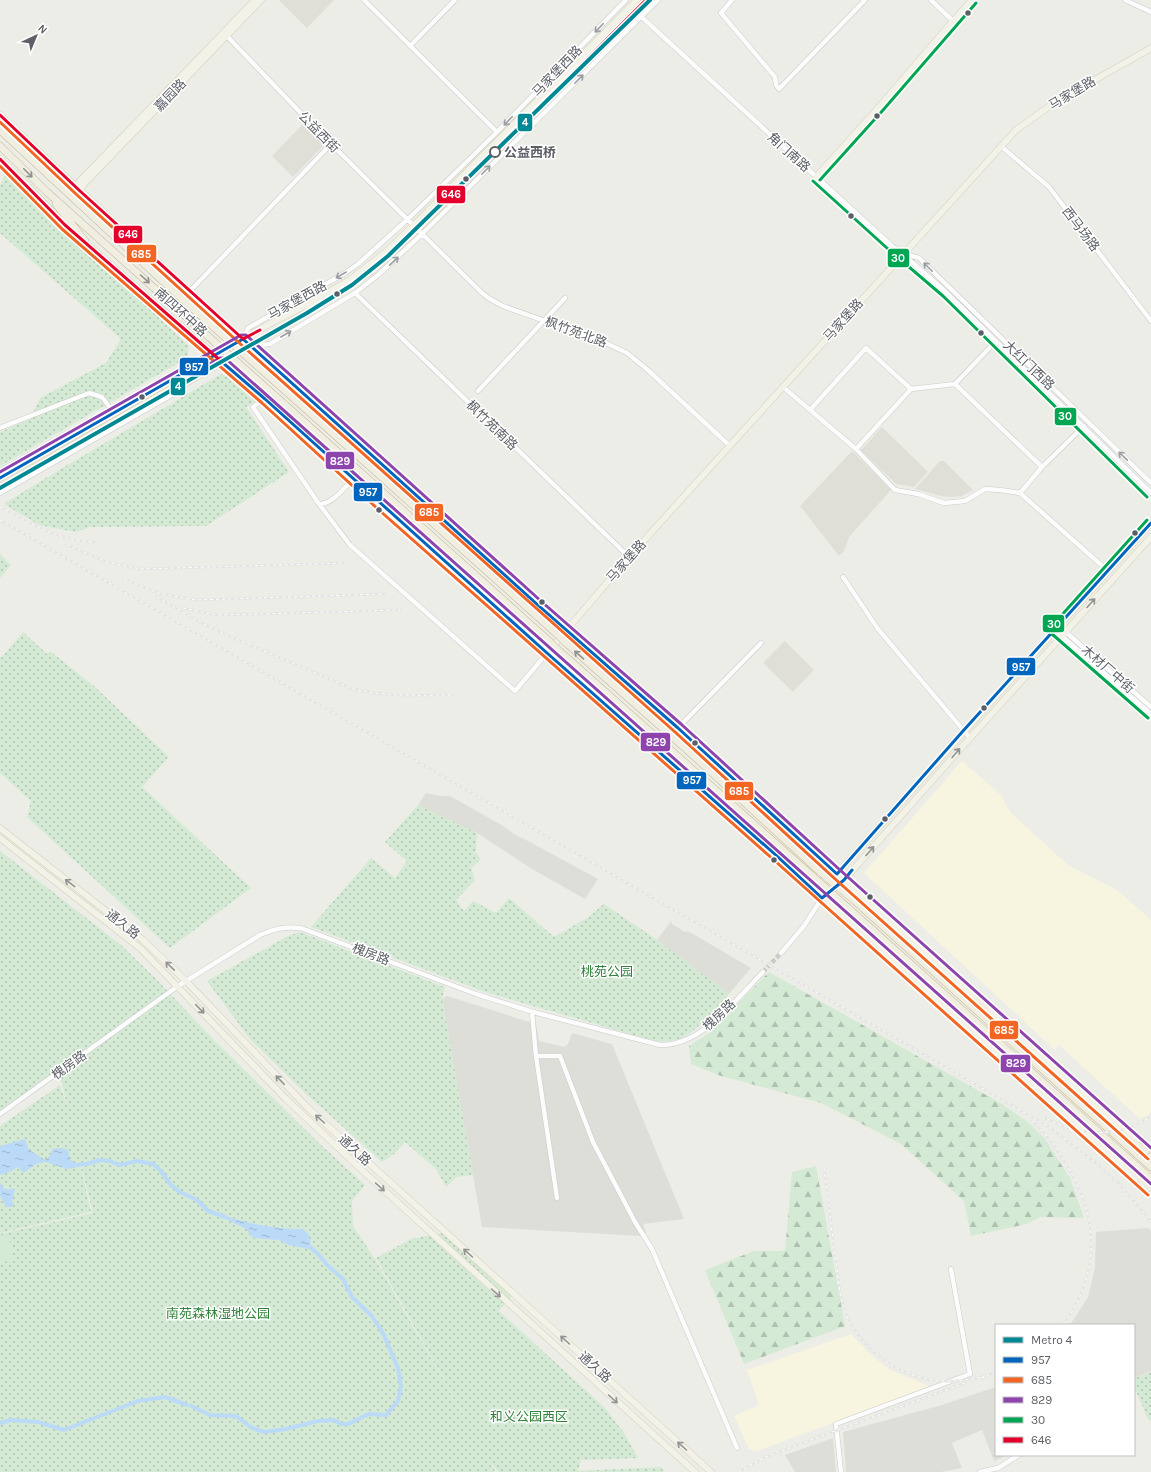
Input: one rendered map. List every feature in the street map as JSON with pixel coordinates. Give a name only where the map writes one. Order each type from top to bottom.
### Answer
[{"type":"highway","name":"南四环中路","points":[[0,130],[180,297],[1151,1167]]},
{"type":"highway","points":[[24,139],[33,162]]},
{"type":"highway","name":"南四环中路","points":[[0,146],[47,192],[1151,1180]]},
{"type":"highway","points":[[47,192],[85,242]]},
{"type":"highway","points":[[76,200],[133,239]]},
{"type":"highway","points":[[392,472],[437,527]]},
{"type":"highway","points":[[353,479],[395,504]]},
{"type":"highway","points":[[663,756],[702,778]]},
{"type":"highway","points":[[695,757],[716,763]]},
{"type":"highway","points":[[978,1000],[1000,1032]]},
{"type":"highway","points":[[1004,1060],[1021,1070],[1048,1094],[1063,1102]]},
{"type":"highway","points":[[1104,1124],[1149,1153]]},
{"type":"highway","points":[[1111,1144],[1118,1155],[1132,1168],[1149,1190]]},
{"type":"main road","name":"嘉园路","points":[[80,191],[84,184],[255,0]]},
{"type":"main road","name":"嘉园路","points":[[74,186],[225,34],[261,0]]},
{"type":"main road","name":"马家堡西路","points":[[243,339],[351,279],[418,229],[637,0]]},
{"type":"main road","name":"马家堡西路","points":[[250,346],[373,270],[418,229],[646,0]]},
{"type":"main road","points":[[816,177],[972,0]]},
{"type":"main road","name":"马家堡路","points":[[547,653],[629,557],[1016,130],[1054,103],[1151,48]]},
{"type":"main road","points":[[0,115],[74,186],[250,346],[392,472],[566,630],[678,728],[844,880],[1149,1153]]},
{"type":"main road","points":[[0,159],[65,225],[265,399],[547,653],[772,852],[1149,1190]]},
{"type":"main road","points":[[0,478],[243,339]]},
{"type":"main road","points":[[0,487],[174,387],[186,383],[250,346]]},
{"type":"main road","points":[[822,898],[838,874],[963,731],[1151,523]]},
{"type":"main road","points":[[822,898],[844,880],[1151,537]]},
{"type":"main road","name":"通久路","points":[[0,828],[144,940],[186,981],[307,1107],[711,1472]]},
{"type":"main road","name":"通久路","points":[[0,838],[141,949],[286,1099],[364,1172],[696,1472]]},
{"type":"street","points":[[364,0],[497,132]]},
{"type":"street","points":[[410,46],[455,0]]},
{"type":"street","name":"马家堡西路","points":[[243,339],[248,328],[346,273],[358,264],[408,219],[497,132],[626,0]]},
{"type":"street","name":"马家堡西路","points":[[250,346],[270,344],[355,293],[378,275],[418,229],[658,0]]},
{"type":"street","points":[[732,0],[721,13],[775,77],[776,85],[779,89],[865,0]]},
{"type":"street","points":[[931,0],[953,21]]},
{"type":"street","points":[[1125,0],[1151,12]]},
{"type":"street","name":"角门南路","points":[[635,11],[891,245],[946,292],[1151,493]]},
{"type":"street","name":"公益西街","points":[[225,34],[331,144],[418,229]]},
{"type":"street","points":[[190,291],[331,144]]},
{"type":"street","name":"西马场路","points":[[1002,147],[1049,187],[1151,321]]},
{"type":"street","name":"枫竹苑北路","points":[[418,229],[490,299],[503,306],[604,342],[627,353],[649,371],[730,446]]},
{"type":"street","name":"大红门西路","points":[[903,254],[919,258],[1151,483]]},
{"type":"street","name":"枫竹苑南路","points":[[355,293],[629,557]]},
{"type":"street","points":[[478,391],[565,298]]},
{"type":"street","points":[[856,449],[911,388],[956,384],[996,341]]},
{"type":"street","points":[[810,410],[866,348],[911,388]]},
{"type":"street","points":[[0,471],[172,375],[181,374]]},
{"type":"street","points":[[0,493],[175,393],[186,383]]},
{"type":"street","points":[[956,384],[1042,467]]},
{"type":"street","points":[[783,387],[856,449],[895,490],[918,494],[944,503],[965,501],[985,489],[1020,493],[1108,571]]},
{"type":"street","points":[[0,428],[89,393],[102,397],[111,409]]},
{"type":"street","points":[[265,399],[253,407],[319,504],[350,545],[515,691],[547,653]]},
{"type":"street","points":[[1020,493],[1042,467],[1084,426]]},
{"type":"street","points":[[319,504],[325,504],[333,499],[353,479]]},
{"type":"street","points":[[843,577],[878,630],[970,738]]},
{"type":"street","name":"木材厂中街","points":[[1057,628],[1151,714]]},
{"type":"street","name":"木材厂中街","points":[[1063,634],[1151,707]]},
{"type":"street","points":[[678,728],[761,643]]},
{"type":"street","points":[[809,886],[828,865]]},
{"type":"street","points":[[781,953],[804,926],[822,898]]},
{"type":"street","name":"槐房路","points":[[0,1114],[178,986],[260,935],[274,929],[288,926],[301,928],[476,994],[532,1012],[654,1045],[666,1045],[684,1040],[706,1030],[763,972]]},
{"type":"street","points":[[532,1012],[536,1056],[557,1198]]},
{"type":"street","points":[[536,1056],[560,1056],[593,1142],[635,1222],[652,1249],[737,1448]]},
{"type":"street","points":[[842,1472],[836,1424],[970,1374],[951,1269]]},
{"type":"street","points":[[980,1472],[999,1470],[1018,1456]]},
{"type":"shaded area","points":[[279,0],[334,0],[307,28]]},
{"type":"shaded area","points":[[303,124],[324,145],[293,177],[272,156]]},
{"type":"shaded area","points":[[882,427],[928,472],[914,487],[896,484],[861,450]]},
{"type":"shaded area","points":[[852,451],[891,490],[849,537],[844,551],[839,556],[800,506]]},
{"type":"shaded area","points":[[940,461],[944,461],[973,490],[962,496],[951,497],[915,489]]},
{"type":"shaded area","points":[[785,641],[814,670],[793,692],[763,663]]},
{"type":"shaded area","points":[[962,761],[1001,795],[1010,812],[1069,866],[1117,890],[1151,920],[1151,1113],[1140,1119],[1059,1045],[1055,1050],[864,873]]},
{"type":"shaded area","points":[[426,793],[439,796],[450,796],[505,827],[514,834],[598,879],[585,899],[532,869],[477,833],[418,805]]},
{"type":"shaded area","points":[[671,921],[672,924],[685,932],[688,931],[751,968],[729,994],[657,940]]},
{"type":"shaded area","points":[[447,996],[536,1024],[539,1041],[564,1047],[568,1044],[572,1033],[612,1044],[684,1219],[643,1224],[646,1233],[640,1236],[482,1227],[442,999]]},
{"type":"shaded area","points":[[1148,1228],[1151,1231],[1151,1371],[1135,1379],[1135,1324],[1071,1324],[1088,1297],[1095,1268],[1096,1232]]},
{"type":"shaded area","points":[[851,1334],[871,1355],[890,1370],[927,1385],[928,1388],[757,1451],[749,1449],[734,1416],[759,1405],[747,1370]]},
{"type":"shaded area","points":[[995,1387],[995,1456],[1006,1456],[994,1461],[982,1430],[952,1443],[962,1468],[941,1472],[846,1472],[843,1432],[942,1405]]},
{"type":"shaded area","points":[[833,1438],[836,1472],[795,1472],[785,1455]]},
{"type":"green space","points":[[5,174],[189,346],[187,358],[0,466],[0,432],[26,421],[32,415],[40,398],[106,363],[121,339],[0,233],[0,186]]},
{"type":"green space","points":[[221,374],[226,376],[256,401],[246,407],[289,472],[206,526],[90,527],[75,532],[39,525],[4,504],[58,471]]},
{"type":"green space","points":[[0,554],[11,565],[0,578]]},
{"type":"green space","points":[[23,632],[47,654],[50,651],[95,687],[169,757],[142,787],[251,888],[170,948],[27,817],[31,801],[0,773],[0,657],[1,658]]},
{"type":"green space","name":"桃苑公园","points":[[418,805],[477,833],[476,853],[481,859],[471,868],[475,880],[456,900],[464,911],[473,901],[496,913],[509,898],[554,937],[587,918],[604,904],[657,940],[729,994],[698,1027],[691,1032],[676,1040],[654,1041],[485,992],[311,927],[371,858],[395,878],[407,861],[385,842]]},
{"type":"green space","name":"南苑森林湿地公园","points":[[0,851],[121,945],[156,979],[214,1040],[322,1146],[365,1185],[352,1201],[353,1226],[375,1259],[480,1445],[376,1258],[411,1239],[442,1233],[512,1296],[499,1311],[605,1408],[624,1433],[638,1458],[581,1460],[578,1471],[661,1467],[664,1472],[498,1472],[491,1463],[495,1471],[494,1472],[0,1472],[0,1234],[93,1213],[78,1154],[91,1212],[0,1233],[0,1126],[60,1085],[67,1106],[62,1083],[55,1073],[0,1111]]},
{"type":"green space","points":[[300,932],[445,987],[442,999],[473,1175],[457,1177],[446,1187],[436,1169],[405,1142],[393,1155],[382,1162],[304,1092],[250,1039],[207,981],[288,936]]},
{"type":"green space","points":[[769,972],[1002,1104],[1028,1122],[1045,1139],[1070,1178],[1084,1218],[1041,1217],[1027,1224],[971,1236],[964,1201],[901,1144],[821,1103],[721,1076],[691,1064],[689,1046],[709,1033]]},
{"type":"green space","points":[[816,1166],[845,1326],[744,1364],[705,1270],[754,1251],[785,1251],[792,1172]]},
{"type":"green space","points":[[9,1235],[14,1260],[0,1263],[0,1237]]},
{"type":"green space","points":[[1151,1372],[1151,1420],[1149,1421],[1135,1389],[1135,1379]]},
{"type":"water","points":[[25,1139],[29,1150],[45,1160],[50,1156],[52,1149],[62,1148],[68,1150],[70,1160],[74,1162],[75,1168],[67,1169],[46,1162],[38,1163],[23,1173],[18,1167],[0,1175],[0,1146]]},
{"type":"water","points":[[0,1182],[3,1188],[9,1190],[11,1188],[15,1190],[12,1202],[14,1203],[12,1207],[6,1207],[0,1196]]},
{"type":"water","points":[[225,1216],[263,1226],[303,1229],[309,1235],[311,1246],[309,1249],[289,1245],[278,1240],[253,1238],[246,1229],[224,1218]]},
{"type":"waterway","points":[[75,1165],[87,1164],[99,1160],[110,1161],[120,1165],[137,1161],[153,1164],[160,1170],[171,1185],[180,1192],[197,1200],[208,1211],[225,1217]]},
{"type":"waterway","points":[[191,1406],[210,1415],[236,1416],[252,1428],[264,1432],[286,1429],[318,1421],[334,1420],[341,1424],[348,1424],[369,1414],[386,1415],[398,1401],[401,1387],[398,1368],[384,1335],[372,1316],[352,1297],[343,1279],[310,1247]]},
{"type":"waterway","points":[[0,1423],[11,1420],[38,1422],[64,1430],[138,1401],[165,1397],[187,1405]]},
{"type":"tunnel","points":[[763,972],[781,953]]},
{"type":"railway","points":[[0,507],[45,530],[67,538],[94,542]]},
{"type":"railway","points":[[0,520],[1049,1127],[1096,1163],[1118,1183],[1151,1221]]},
{"type":"railway","points":[[67,545],[107,562],[141,569],[347,563]]},
{"type":"railway","points":[[124,578],[161,594],[196,600],[384,594]]},
{"type":"railway","points":[[157,597],[198,621],[229,636],[353,689],[365,692],[390,694],[452,695]]},
{"type":"railway","points":[[183,608],[222,615],[400,610]]},
{"type":"railway","points":[[1042,1116],[1069,1128],[1097,1132],[1111,1132],[1125,1129],[1138,1124],[1151,1116]]},
{"type":"railway","points":[[1032,1121],[1051,1142],[1067,1166],[1078,1186],[1086,1206],[1090,1226],[1091,1246],[1089,1266],[1084,1286],[1075,1306],[1064,1324]]},
{"type":"railway","points":[[824,1168],[840,1292],[846,1314],[858,1335],[866,1345],[887,1362],[900,1370],[913,1375],[941,1381],[955,1381],[985,1376]]},
{"type":"railway","points":[[981,1378],[995,1372]]},
{"type":"railway","points":[[739,1472],[763,1458],[965,1383]]},
{"type":"metro line","name":"4","points":[[0,488],[307,313],[352,285],[388,256],[650,0]]},
{"type":"transit line","name":"646","points":[[0,159],[65,225],[222,362],[329,299],[390,255],[646,0]]},
{"type":"transit line","name":"30","points":[[820,180],[976,3]]},
{"type":"transit line","name":"646","points":[[0,115],[80,191],[243,339],[260,330]]},
{"type":"transit line","name":"685","points":[[0,122],[77,195],[247,350],[675,732],[834,878],[1148,1159]]},
{"type":"transit line","name":"685","points":[[0,166],[62,229],[262,403],[379,510],[775,861],[1148,1195]]},
{"type":"transit line","name":"30","points":[[813,181],[888,249],[943,296],[1147,497]]},
{"type":"transit line","name":"829","points":[[0,472],[241,335],[246,335],[542,602],[681,724],[840,870],[1151,1148]]},
{"type":"transit line","name":"957","points":[[0,478],[243,339],[539,606],[678,728],[837,874],[963,731],[1151,523]]},
{"type":"transit line","name":"829","points":[[201,369],[220,358],[225,358],[1151,1184]]},
{"type":"transit line","name":"957","points":[[204,373],[222,362],[547,653],[778,857],[822,898],[844,880],[852,870]]},
{"type":"transit line","name":"30","points":[[1147,520],[1051,627],[1050,630],[1052,634],[1148,718]]},
{"type":"place","name":"公益西桥","points":[[495,152]]},
{"type":"park label","name":"和义公园西区","points":[[529,1416]]}]
